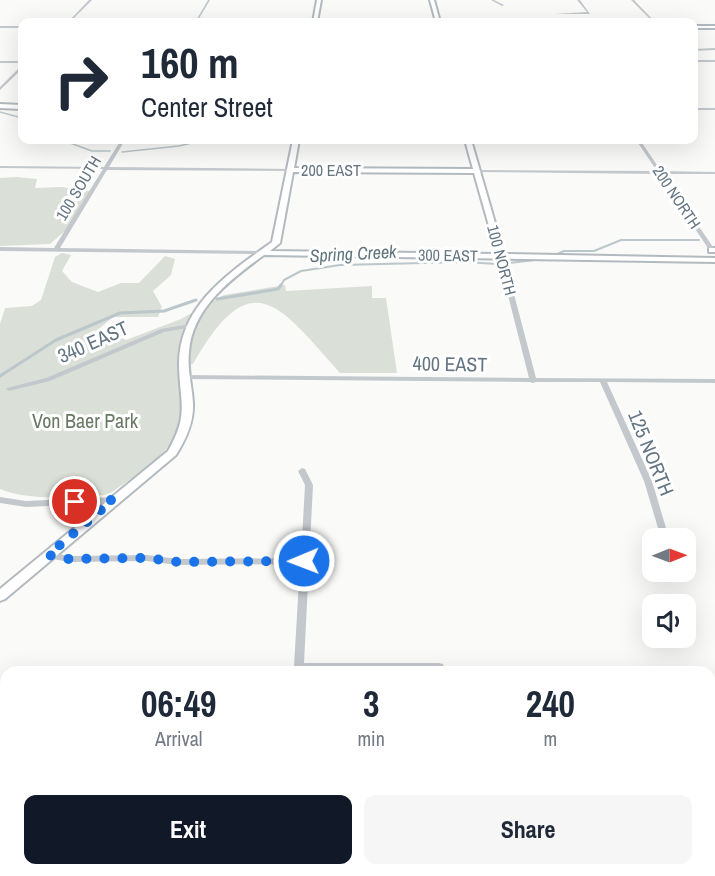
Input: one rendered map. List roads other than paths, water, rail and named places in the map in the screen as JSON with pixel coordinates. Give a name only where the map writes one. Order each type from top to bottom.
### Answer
[{"type":"street","points":[[73,18],[91,0]]},
{"type":"street","points":[[198,18],[209,0]]},
{"type":"street","points":[[316,18],[319,0]]},
{"type":"street","points":[[432,0],[437,18]]},
{"type":"street","points":[[492,0],[503,5]]},
{"type":"street","points":[[558,18],[556,14],[589,13],[578,0]]},
{"type":"street","points":[[632,0],[650,18]]},
{"type":"street","points":[[0,27],[18,27]]},
{"type":"street","points":[[698,27],[715,27]]},
{"type":"street","points":[[698,50],[715,50]]},
{"type":"street","points":[[0,62],[18,64]]},
{"type":"street","points":[[698,62],[715,62]]},
{"type":"street","points":[[0,89],[18,69]]},
{"type":"street","points":[[0,106],[18,106]]},
{"type":"street","points":[[698,109],[715,109]]},
{"type":"street","name":"100 SOUTH","points":[[56,250],[121,144]]},
{"type":"street","points":[[0,596],[172,453],[185,432],[189,415],[184,377],[184,349],[191,326],[214,294],[276,243],[295,144]]},
{"type":"street","name":"100 NORTH","points":[[469,144],[533,381]]},
{"type":"street","name":"200 NORTH","points":[[641,144],[714,251]]},
{"type":"street","name":"200 EAST","points":[[0,167],[715,173]]},
{"type":"street","points":[[276,243],[282,251],[288,253]]},
{"type":"street","name":"300 EAST","points":[[0,249],[715,260]]},
{"type":"street","name":"340 EAST","points":[[9,389],[48,380],[164,330],[191,326]]},
{"type":"street","name":"400 EAST","points":[[184,377],[715,381]]},
{"type":"street","name":"125 NORTH","points":[[603,381],[648,481],[662,528]]},
{"type":"street","points":[[297,666],[309,486],[302,471]]},
{"type":"street","points":[[0,500],[26,504],[113,500]]},
{"type":"street","points":[[48,555],[69,559],[147,558],[178,562],[304,561]]},
{"type":"waterway","points":[[0,112],[18,117]]},
{"type":"waterway","points":[[73,144],[92,151],[110,151]]},
{"type":"waterway","points":[[122,152],[187,144]]},
{"type":"waterway","name":"Spring Creek","points":[[555,255],[564,251],[594,251],[621,240],[699,240]]},
{"type":"waterway","name":"Spring Creek","points":[[509,263],[544,259]]},
{"type":"waterway","name":"Spring Creek","points":[[280,287],[284,280],[301,271],[340,265],[465,262],[497,264]]},
{"type":"waterway","name":"Spring Creek","points":[[217,299],[278,289],[281,285]]},
{"type":"waterway","name":"Spring Creek","points":[[0,376],[56,340],[120,313],[164,311],[196,300]]},
{"type":"park label","name":"Von Baer Park","points":[[85,421]]}]
